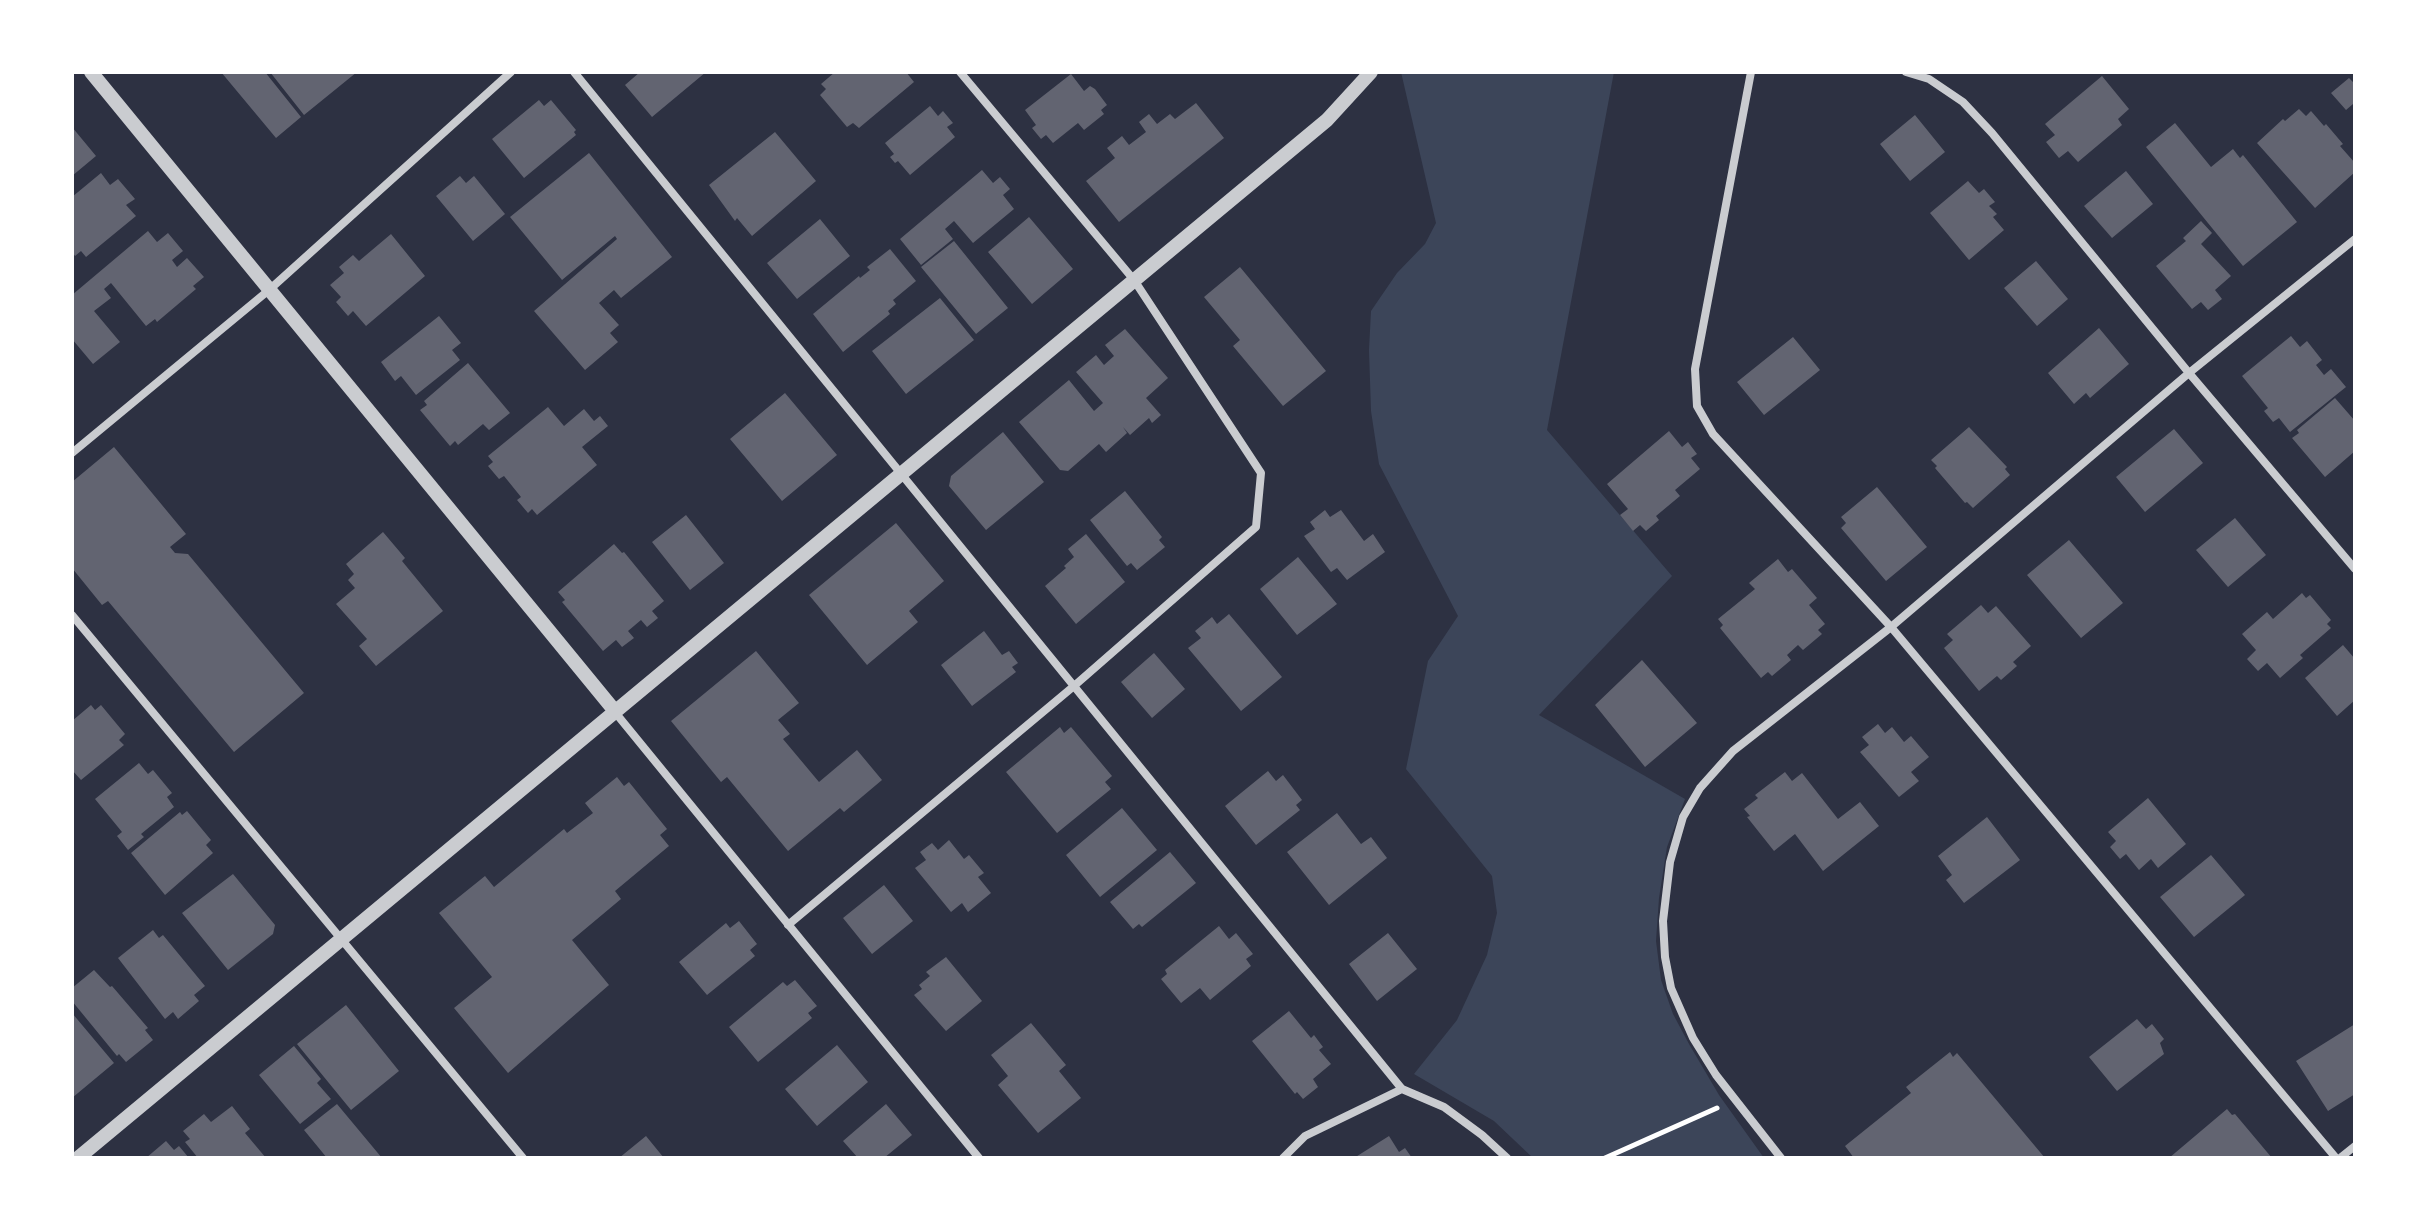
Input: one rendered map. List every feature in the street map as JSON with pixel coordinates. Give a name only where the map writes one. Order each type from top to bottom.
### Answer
[{"type":"street","points":[[91,72],[979,1158]]},
{"type":"street","points":[[72,453],[269,290],[511,72]]},
{"type":"street","points":[[574,72],[1402,1089],[1444,1107],[1507,1158]]},
{"type":"street","points":[[788,925],[1074,686],[1256,527],[1261,473],[1134,280],[960,72]]},
{"type":"street","points":[[78,1158],[1327,120],[1371,72]]},
{"type":"street","points":[[1751,72],[1695,369],[1697,406],[1713,434],[1891,627],[2338,1158],[2355,1146]]},
{"type":"street","points":[[1906,72],[1929,79],[1963,102],[1992,133],[2355,569]]},
{"type":"street","points":[[1781,1158],[1716,1075],[1693,1038],[1671,988],[1663,921],[1670,862],[1683,817],[1700,788],[1733,751],[1891,627],[2189,373],[2355,239]]},
{"type":"street","points":[[72,615],[523,1158]]},
{"type":"street","points":[[1283,1158],[1305,1136],[1402,1089]]},
{"type":"path","points":[[1605,1158],[1735,1100]]},
{"type":"shaded area","points":[[1401,72],[1614,72],[1547,430],[1672,576],[1539,715],[1685,799],[1667,847],[1659,898],[1656,941],[1661,980],[1673,1014],[1689,1044],[1719,1095],[1764,1158],[1533,1158],[1494,1121],[1414,1074],[1457,1020],[1487,955],[1497,913],[1492,876],[1406,769],[1428,661],[1458,616],[1379,464],[1371,411],[1371,311],[1397,273],[1425,244],[1436,223]]},
{"type":"building","points":[[221,72],[265,72],[301,117],[276,138]]},
{"type":"building","points":[[270,72],[357,72],[304,115]]},
{"type":"building","points":[[640,72],[706,72],[652,117],[625,85]]},
{"type":"building","points":[[835,72],[906,72],[914,82],[859,128],[853,123],[847,127],[820,95],[826,89],[821,84]]},
{"type":"building","points":[[1071,74],[1084,91],[1090,86],[1095,89],[1107,105],[1101,110],[1104,114],[1084,130],[1078,123],[1053,143],[1046,135],[1041,139],[1032,128],[1036,125],[1025,110]]},
{"type":"building","points":[[2102,76],[2129,109],[2118,119],[2122,125],[2078,162],[2068,151],[2059,158],[2046,142],[2055,135],[2045,124]]},
{"type":"building","points":[[2349,78],[2355,84],[2355,106],[2353,104],[2346,110],[2331,93]]},
{"type":"building","points":[[539,100],[544,106],[551,100],[576,130],[576,135],[524,178],[492,139]]},
{"type":"building","points":[[1196,103],[1224,138],[1119,222],[1086,181],[1115,158],[1107,148],[1122,136],[1129,145],[1146,132],[1139,122],[1149,114],[1157,124],[1170,114],[1175,119]]},
{"type":"building","points":[[930,106],[938,116],[943,111],[953,123],[947,127],[955,137],[910,175],[890,157],[894,154],[885,143]]},
{"type":"building","points":[[2299,109],[2306,116],[2311,111],[2324,126],[2326,124],[2355,163],[2355,172],[2315,208],[2257,143]]},
{"type":"building","points":[[1915,115],[1945,152],[1910,181],[1880,144]]},
{"type":"building","points":[[2175,123],[2211,167],[2233,149],[2240,158],[2243,155],[2297,222],[2243,266],[2146,147]]},
{"type":"building","points":[[72,127],[96,156],[72,176]]},
{"type":"building","points":[[775,132],[816,181],[752,236],[737,218],[735,221],[709,185]]},
{"type":"building","points":[[589,153],[672,257],[621,298],[614,290],[599,303],[619,325],[610,333],[618,342],[585,370],[534,311],[617,239],[615,236],[562,280],[510,217]]},
{"type":"building","points":[[982,170],[993,183],[1000,177],[1010,189],[1003,195],[1014,209],[973,243],[954,221],[945,229],[953,239],[921,265],[900,239]]},
{"type":"building","points":[[2126,171],[2153,204],[2112,238],[2084,206]]},
{"type":"building","points":[[101,173],[110,185],[118,179],[135,199],[126,205],[136,216],[86,257],[81,251],[75,256],[72,252],[72,197]]},
{"type":"building","points":[[460,176],[466,183],[474,176],[505,214],[473,241],[436,196]]},
{"type":"building","points":[[1968,181],[1979,193],[1984,189],[1995,202],[1989,206],[1997,214],[1993,217],[2004,230],[1969,260],[1930,213]]},
{"type":"building","points":[[1029,217],[1073,269],[1032,304],[988,252]]},
{"type":"building","points":[[820,219],[850,256],[797,299],[767,263]]},
{"type":"building","points":[[2201,221],[2212,233],[2201,244],[2231,276],[2215,290],[2222,299],[2208,310],[2201,302],[2192,309],[2156,266],[2186,241],[2183,238]]},
{"type":"building","points":[[148,231],[157,242],[168,233],[183,251],[172,260],[177,267],[187,258],[204,277],[193,286],[196,289],[157,322],[155,319],[146,326],[111,283],[104,289],[111,298],[94,311],[120,342],[93,364],[72,339],[72,295]]},
{"type":"building","points":[[391,234],[425,276],[366,326],[353,311],[348,316],[336,302],[341,297],[330,285],[344,273],[339,267],[353,255],[359,261]]},
{"type":"building","points":[[954,241],[1008,308],[976,334],[921,267]]},
{"type":"building","points":[[890,249],[916,281],[893,300],[896,304],[888,311],[890,314],[843,352],[813,314],[870,270],[867,267]]},
{"type":"building","points":[[2036,261],[2068,299],[2037,326],[2004,288]]},
{"type":"building","points":[[1240,267],[1326,371],[1283,406],[1233,346],[1240,340],[1204,297]]},
{"type":"building","points":[[940,298],[974,340],[906,394],[872,351]]},
{"type":"building","points":[[439,316],[461,343],[452,350],[460,360],[416,395],[401,376],[395,381],[381,362]]},
{"type":"building","points":[[2099,328],[2129,364],[2090,398],[2086,393],[2074,404],[2048,373]]},
{"type":"building","points":[[1125,329],[1168,378],[1146,398],[1161,415],[1152,423],[1149,418],[1130,435],[1123,427],[1127,433],[1106,452],[1099,444],[1068,471],[1060,470],[1019,422],[1069,380],[1094,411],[1103,403],[1076,372],[1096,355],[1104,365],[1114,356],[1105,345]]},
{"type":"building","points":[[2291,336],[2300,347],[2307,341],[2322,360],[2316,365],[2324,375],[2331,369],[2346,387],[2290,432],[2279,418],[2273,422],[2264,411],[2268,408],[2242,376]]},
{"type":"building","points":[[1793,337],[1820,370],[1764,415],[1737,382]]},
{"type":"building","points":[[468,363],[510,413],[489,430],[483,424],[458,445],[455,441],[450,446],[420,410],[427,405],[424,401]]},
{"type":"building","points":[[785,393],[837,455],[782,501],[730,439]]},
{"type":"building","points":[[2335,398],[2355,421],[2355,451],[2325,477],[2292,438],[2299,433],[2297,430]]},
{"type":"building","points":[[548,407],[564,426],[584,409],[594,421],[600,416],[608,426],[582,447],[597,465],[537,515],[532,509],[528,513],[517,500],[521,497],[504,476],[499,479],[488,466],[493,462],[488,456]]},
{"type":"building","points":[[1969,427],[2007,467],[2005,469],[2010,475],[1973,508],[1965,503],[1931,460]]},
{"type":"building","points":[[2174,429],[2203,463],[2145,512],[2116,477]]},
{"type":"building","points":[[1669,431],[1682,447],[1688,442],[1697,454],[1691,458],[1700,469],[1675,490],[1680,496],[1656,516],[1659,520],[1646,531],[1640,525],[1633,531],[1620,515],[1628,509],[1607,484]]},
{"type":"building","points":[[1003,432],[1044,482],[986,530],[949,486],[951,476]]},
{"type":"building","points":[[114,447],[186,534],[170,547],[175,553],[188,554],[304,693],[234,752],[108,601],[102,605],[72,568],[72,482]]},
{"type":"building","points":[[1877,487],[1927,547],[1886,581],[1841,528],[1846,523],[1841,517]]},
{"type":"building","points":[[1125,491],[1162,537],[1159,540],[1165,547],[1137,570],[1131,563],[1127,566],[1090,520]]},
{"type":"building","points":[[1325,510],[1330,517],[1341,510],[1364,541],[1373,534],[1385,552],[1347,580],[1337,568],[1331,572],[1304,536],[1315,529],[1310,522]]},
{"type":"building","points":[[686,515],[724,563],[690,590],[652,542]]},
{"type":"building","points":[[2235,518],[2266,555],[2228,587],[2196,550]]},
{"type":"building","points":[[896,523],[944,581],[909,611],[918,622],[867,665],[809,595]]},
{"type":"building","points":[[383,532],[405,558],[402,561],[443,611],[376,666],[359,646],[367,639],[336,604],[355,588],[348,580],[354,574],[346,564]]},
{"type":"building","points":[[1086,534],[1125,582],[1076,624],[1045,586],[1066,568],[1064,566],[1074,557],[1068,549]]},
{"type":"building","points":[[2069,540],[2123,603],[2081,638],[2027,575]]},
{"type":"building","points":[[614,544],[664,601],[652,611],[658,618],[647,627],[641,620],[628,631],[634,638],[622,647],[616,640],[603,651],[562,602],[565,600],[558,592]]},
{"type":"building","points":[[1298,557],[1337,604],[1297,635],[1260,589]]},
{"type":"building","points":[[1778,559],[1788,572],[1792,569],[1817,598],[1809,605],[1825,624],[1818,630],[1822,634],[1803,650],[1798,645],[1787,655],[1791,660],[1772,676],[1768,672],[1761,678],[1720,628],[1723,625],[1718,619],[1755,589],[1749,583]]},
{"type":"building","points":[[2302,593],[2306,598],[2310,595],[2331,620],[2327,624],[2331,628],[2300,655],[2303,658],[2280,678],[2267,663],[2258,671],[2247,659],[2256,650],[2242,634],[2267,612],[2273,619]]},
{"type":"building","points":[[1981,605],[1988,613],[1996,606],[2031,646],[2013,662],[2017,666],[2001,680],[1997,676],[1979,691],[1944,648],[1953,640],[1947,634]]},
{"type":"building","points":[[1229,614],[1282,677],[1241,711],[1188,648],[1201,638],[1195,631],[1212,617],[1217,624]]},
{"type":"building","points":[[984,631],[1002,655],[1009,651],[1018,663],[1012,667],[1016,672],[972,706],[941,665]]},
{"type":"building","points":[[2343,645],[2355,659],[2355,700],[2337,716],[2305,678]]},
{"type":"building","points":[[756,651],[799,703],[778,720],[790,734],[783,739],[819,782],[857,750],[882,780],[844,812],[840,808],[788,851],[727,777],[721,782],[671,721]]},
{"type":"building","points":[[1154,653],[1185,689],[1152,718],[1121,682]]},
{"type":"building","points":[[1642,660],[1697,723],[1645,767],[1595,705]]},
{"type":"building","points":[[91,705],[95,710],[101,705],[125,734],[119,740],[124,745],[81,780],[72,770],[72,721]]},
{"type":"building","points":[[1878,724],[1885,733],[1892,727],[1904,742],[1911,736],[1929,757],[1911,772],[1919,781],[1899,797],[1860,752],[1869,745],[1862,737]]},
{"type":"building","points":[[1060,727],[1064,733],[1071,727],[1112,776],[1105,782],[1111,789],[1057,833],[1006,772]]},
{"type":"building","points":[[139,763],[148,774],[153,770],[172,793],[167,797],[174,807],[141,834],[144,837],[128,850],[117,836],[122,832],[95,799]]},
{"type":"building","points":[[1268,771],[1276,781],[1283,775],[1302,800],[1296,805],[1300,810],[1256,845],[1225,806]]},
{"type":"building","points":[[1785,772],[1792,781],[1802,773],[1838,819],[1860,802],[1879,826],[1823,871],[1795,834],[1774,851],[1744,809],[1758,798],[1755,795]]},
{"type":"building","points":[[617,777],[624,786],[629,782],[667,829],[660,835],[669,846],[615,891],[621,899],[572,940],[609,985],[508,1073],[454,1008],[492,977],[439,913],[485,876],[494,887],[564,829],[567,833],[593,813],[585,803]]},
{"type":"building","points":[[2148,798],[2186,844],[2158,868],[2151,859],[2139,870],[2126,854],[2120,859],[2110,847],[2116,841],[2108,832]]},
{"type":"building","points":[[1122,808],[1157,850],[1100,897],[1066,855]]},
{"type":"building","points":[[187,811],[211,840],[206,845],[213,853],[165,895],[131,853],[180,812],[182,815]]},
{"type":"building","points":[[1337,813],[1361,844],[1371,837],[1387,858],[1329,905],[1287,852]]},
{"type":"building","points":[[1987,817],[2020,860],[1964,903],[1946,880],[1952,875],[1938,856]]},
{"type":"building","points":[[949,840],[964,859],[969,855],[984,873],[978,877],[991,893],[968,912],[962,903],[951,912],[915,868],[926,860],[920,852],[932,843],[938,850]]},
{"type":"building","points":[[1170,852],[1196,883],[1142,927],[1139,924],[1133,929],[1110,902]]},
{"type":"building","points":[[2211,855],[2245,895],[2194,937],[2160,897]]},
{"type":"building","points":[[233,874],[275,925],[273,934],[228,970],[182,913]]},
{"type":"building","points":[[884,885],[913,921],[872,954],[843,918]]},
{"type":"building","points":[[739,921],[757,944],[750,950],[755,956],[707,995],[679,962],[726,923],[730,928]]},
{"type":"building","points":[[1219,926],[1229,939],[1236,933],[1253,954],[1246,959],[1251,966],[1210,1000],[1200,988],[1181,1003],[1161,979],[1167,974],[1165,970]]},
{"type":"building","points":[[153,930],[159,938],[163,935],[205,986],[194,995],[199,1001],[178,1019],[173,1012],[165,1019],[118,958]]},
{"type":"building","points":[[1388,933],[1417,969],[1377,1001],[1349,964]]},
{"type":"building","points":[[946,957],[982,1001],[946,1031],[914,995],[922,989],[919,985],[930,976],[926,972]]},
{"type":"building","points":[[94,970],[148,1028],[145,1030],[153,1040],[126,1062],[119,1054],[117,1056],[72,1001],[72,988]]},
{"type":"building","points":[[795,980],[817,1006],[808,1013],[812,1018],[758,1062],[729,1027],[783,982],[787,986]]},
{"type":"building","points":[[346,1005],[399,1071],[351,1110],[297,1044]]},
{"type":"building","points":[[1289,1011],[1311,1038],[1314,1035],[1323,1047],[1319,1050],[1331,1064],[1313,1079],[1318,1087],[1303,1099],[1297,1092],[1295,1094],[1252,1041]]},
{"type":"building","points":[[72,1013],[114,1063],[72,1098]]},
{"type":"building","points":[[2137,1019],[2146,1029],[2152,1024],[2164,1039],[2160,1043],[2164,1054],[2117,1091],[2089,1057]]},
{"type":"building","points":[[1031,1023],[1066,1065],[1059,1071],[1081,1098],[1038,1133],[998,1085],[1008,1076],[991,1055]]},
{"type":"building","points":[[2355,1024],[2355,1094],[2328,1111],[2296,1061]]},
{"type":"building","points":[[837,1045],[868,1082],[817,1126],[785,1089]]},
{"type":"building","points":[[294,1046],[321,1079],[317,1083],[331,1099],[300,1124],[259,1075]]},
{"type":"building","points":[[1950,1052],[1953,1057],[1957,1053],[2045,1158],[1854,1158],[1845,1146],[1911,1093],[1906,1087]]},
{"type":"building","points":[[337,1104],[382,1158],[327,1158],[304,1130]]},
{"type":"building","points":[[886,1104],[912,1135],[884,1158],[858,1158],[843,1141]]},
{"type":"building","points":[[232,1106],[250,1129],[245,1133],[266,1158],[198,1158],[185,1142],[190,1139],[183,1131],[204,1114],[211,1122]]},
{"type":"building","points":[[2227,1109],[2232,1115],[2235,1114],[2272,1158],[2169,1158]]},
{"type":"building","points":[[646,1136],[664,1158],[619,1158]]},
{"type":"building","points":[[1389,1136],[1399,1152],[1405,1148],[1412,1158],[1354,1158]]},
{"type":"building","points":[[166,1141],[174,1150],[179,1146],[189,1158],[146,1158]]}]
